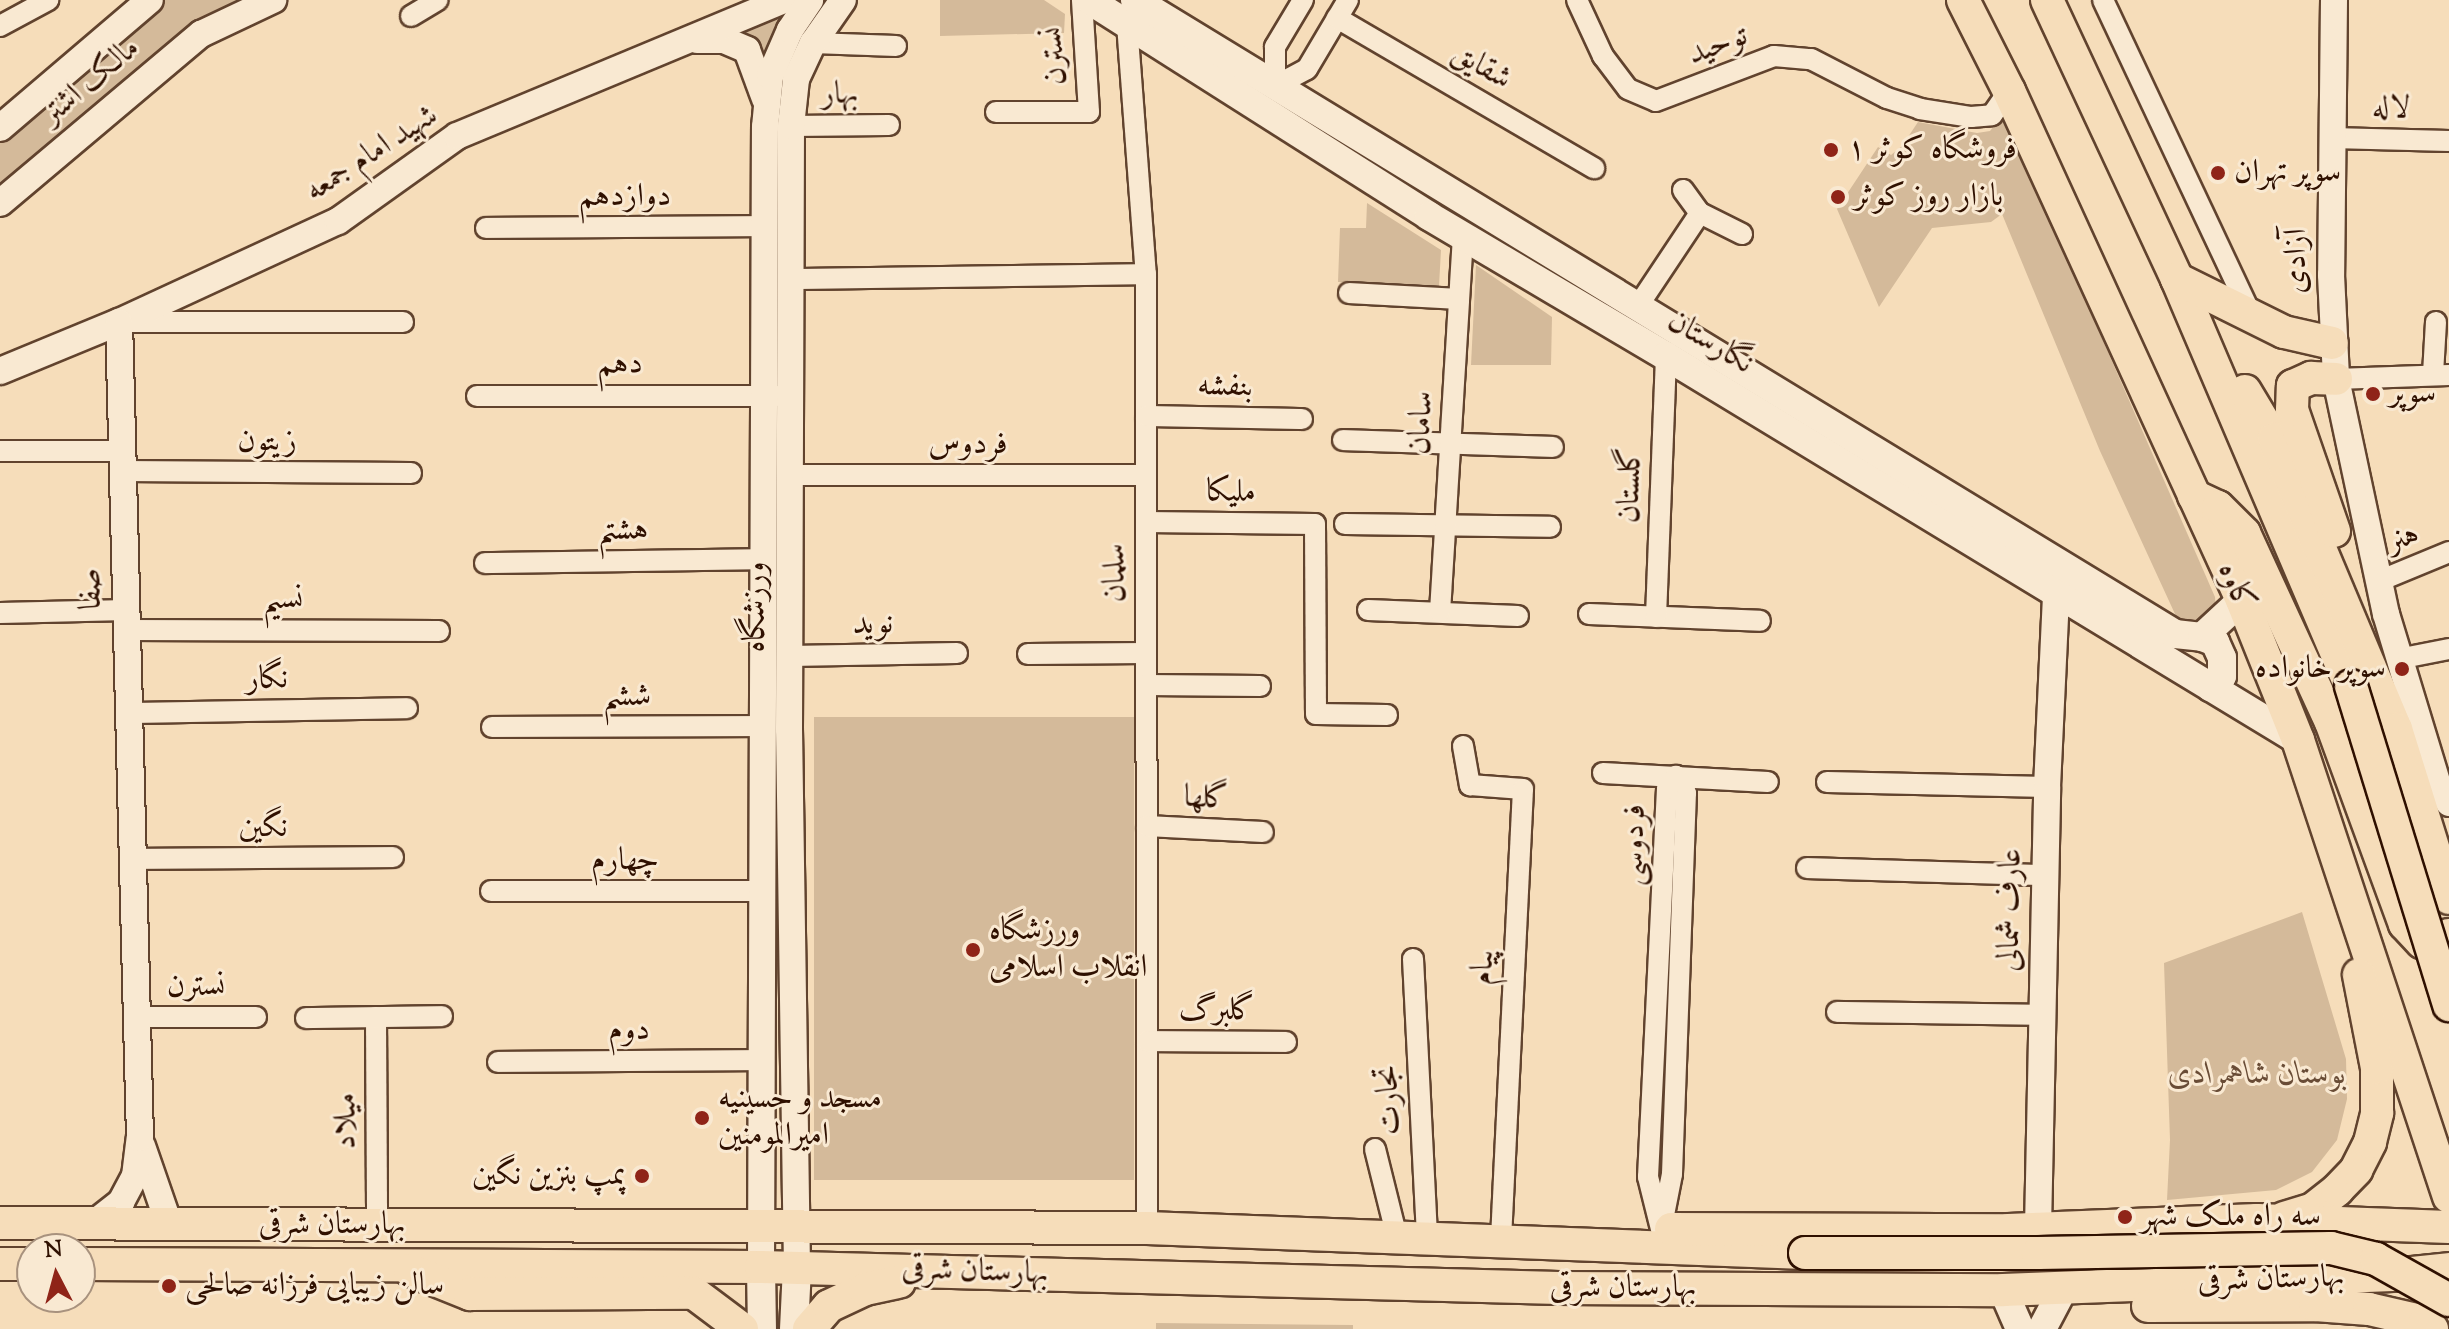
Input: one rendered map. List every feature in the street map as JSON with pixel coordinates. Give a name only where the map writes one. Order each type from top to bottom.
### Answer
[{"type":"main road","name":"نگارستان","points":[[1089,0],[1131,12],[1275,86],[2175,634],[2202,637]]},
{"type":"main road","name":"کاوه","points":[[1963,0],[2009,91],[2242,600],[2298,740],[2449,1197]]},
{"type":"main road","points":[[2047,0],[2177,279],[2351,686],[2449,1005]]},
{"type":"main road","name":"نگارستان","points":[[1131,12],[1463,237],[1666,356],[2298,740]]},
{"type":"main road","points":[[1463,237],[1479,210]]},
{"type":"main road","points":[[2177,279],[2284,332],[2332,343]]},
{"type":"main road","points":[[2177,279],[2274,439],[2396,729]]},
{"type":"main road","points":[[2336,379],[2311,378],[2293,386],[2292,410],[2371,638],[2449,898]]},
{"type":"main road","points":[[2194,496],[2218,507],[2244,533],[2331,722],[2405,924],[2422,942],[2436,943],[2449,935]]},
{"type":"main road","points":[[2211,687],[2222,676],[2222,658],[2215,642],[2202,637],[2242,600]]},
{"type":"main road","points":[[2257,1220],[2283,1218],[2313,1209],[2356,1170],[2370,1142],[2377,1113],[2377,1068],[2344,882]]},
{"type":"main road","points":[[2423,1111],[2449,1140]]},
{"type":"main road","name":"بهارستان شرقی","points":[[1585,1243],[1661,1229],[2038,1228],[2257,1220],[2449,1227]]},
{"type":"main road","name":"بهارستان شرقی","points":[[0,1223],[1147,1228],[1805,1253],[2331,1248],[2376,1259],[2449,1300]]},
{"type":"main road","points":[[2146,1226],[2220,1231],[2233,1234],[2250,1245],[2253,1255],[2245,1270],[2186,1284]]},
{"type":"main road","points":[[392,1263],[470,1294],[694,1293],[742,1329]]},
{"type":"main road","name":"بهارستان شرقی","points":[[96,1264],[761,1267],[1559,1288],[2003,1290],[2393,1275],[2449,1269]]},
{"type":"main road","points":[[761,1267],[762,1329]]},
{"type":"main road","points":[[794,1329],[797,1268]]},
{"type":"main road","points":[[809,1329],[829,1306],[865,1289],[949,1271]]},
{"type":"main road","points":[[2042,1329],[2076,1288],[2133,1307],[2315,1305],[2369,1319],[2425,1322],[2432,1329]]},
{"type":"main road","points":[[2003,1290],[2020,1329]]},
{"type":"street","points":[[0,26],[48,0]]},
{"type":"street","name":"مالک اشتر","points":[[0,128],[150,0]]},
{"type":"street","name":"مالک اشتر","points":[[0,203],[201,34],[273,0]]},
{"type":"street","points":[[411,16],[438,0]]},
{"type":"street","name":"شهید امام جمعه","points":[[0,371],[119,322],[338,221],[457,136],[784,0]]},
{"type":"street","name":"ورزشگاه","points":[[761,1267],[759,891],[767,103],[770,76],[790,30],[810,0]]},
{"type":"street","name":"ورزشگاه","points":[[797,1268],[790,656],[791,126],[796,79],[813,43],[843,0]]},
{"type":"street","name":"نسترن","points":[[996,112],[1089,112],[1082,0]]},
{"type":"street","points":[[1303,0],[1275,47],[1275,86],[1307,69],[1343,9]]},
{"type":"street","name":"توحید","points":[[1577,0],[1603,56],[1628,89],[1656,101],[1774,56],[1811,59],[1887,98],[1920,109],[1971,117],[1992,115],[2009,91]]},
{"type":"street","points":[[2103,0],[2253,319]]},
{"type":"street","name":"آزادی","points":[[2334,0],[2332,343],[2336,379],[2398,659],[2439,788],[2449,803]]},
{"type":"street","name":"شقایق","points":[[1343,9],[1594,168]]},
{"type":"street","name":"سلمان","points":[[1131,12],[1146,274],[1147,1228]]},
{"type":"street","points":[[689,40],[724,40],[747,50],[767,103]]},
{"type":"street","points":[[813,43],[896,46]]},
{"type":"street","name":"بهار","points":[[791,126],[889,125]]},
{"type":"street","name":"لاله","points":[[2332,138],[2449,141]]},
{"type":"street","points":[[1683,190],[1700,213],[1742,234]]},
{"type":"street","points":[[1638,306],[1700,213]]},
{"type":"street","name":"دوازدهم","points":[[486,228],[765,226]]},
{"type":"street","name":"سامان","points":[[1440,612],[1463,237]]},
{"type":"street","points":[[791,279],[1146,274]]},
{"type":"street","points":[[1349,293],[1459,299]]},
{"type":"street","points":[[119,322],[403,322]]},
{"type":"street","name":"صفا","points":[[119,322],[140,1138]]},
{"type":"street","points":[[2336,379],[2441,374],[2436,322]]},
{"type":"street","name":"گلستان","points":[[1656,617],[1666,356]]},
{"type":"street","name":"دهم","points":[[477,396],[764,394],[790,398]]},
{"type":"street","name":"بنفشه","points":[[1146,416],[1302,419]]},
{"type":"street","points":[[1343,440],[1553,447]]},
{"type":"street","name":"زیتون","points":[[0,451],[123,461],[411,473]]},
{"type":"street","name":"فردوس","points":[[790,475],[1146,475]]},
{"type":"street","name":"ملیکا","points":[[1146,522],[1315,524],[1316,714],[1387,715]]},
{"type":"street","points":[[1345,524],[1550,527]]},
{"type":"street","name":"هنر","points":[[2379,581],[2449,552]]},
{"type":"street","name":"هشتم","points":[[485,563],[763,559]]},
{"type":"street","name":"عارف شمالی","points":[[2038,1228],[2047,787],[2056,593]]},
{"type":"street","points":[[1368,610],[1518,616]]},
{"type":"street","name":"نسیم","points":[[0,613],[439,631]]},
{"type":"street","points":[[1589,614],[1760,621]]},
{"type":"street","points":[[2398,659],[2449,649]]},
{"type":"street","name":"نوید","points":[[790,656],[957,653]]},
{"type":"street","points":[[1028,654],[1146,653]]},
{"type":"street","points":[[1146,685],[1260,686]]},
{"type":"street","name":"نگار","points":[[129,713],[407,708]]},
{"type":"street","name":"ششم","points":[[492,727],[762,726]]},
{"type":"street","name":"پیام","points":[[1463,746],[1470,785],[1523,789],[1501,1240]]},
{"type":"street","points":[[1603,773],[1768,782]]},
{"type":"street","name":"فردوسی","points":[[1661,1229],[1648,1177],[1652,1108],[1686,793],[1676,776]]},
{"type":"street","points":[[1827,782],[2047,787]]},
{"type":"street","name":"گلها","points":[[1147,826],[1263,832]]},
{"type":"street","name":"نگین","points":[[133,859],[393,857]]},
{"type":"street","points":[[1807,868],[2046,875]]},
{"type":"street","name":"چهارم","points":[[491,891],[759,891]]},
{"type":"street","name":"فردوسی","points":[[1661,1229],[1672,1174],[1675,1110],[1672,943]]},
{"type":"street","name":"تجارت","points":[[1412,1237],[1413,959]]},
{"type":"street","points":[[1837,1012],[2042,1015]]},
{"type":"street","points":[[306,1018],[442,1016]]},
{"type":"street","name":"نسترن","points":[[137,1017],[256,1017]]},
{"type":"street","name":"میلاد","points":[[376,1017],[377,1225]]},
{"type":"street","name":"گلبرگ","points":[[1147,1041],[1286,1042]]},
{"type":"street","name":"دوم","points":[[498,1062],[759,1060]]},
{"type":"street","points":[[1652,1108],[1675,1110]]},
{"type":"street","points":[[93,1224],[121,1202],[135,1176],[140,1138]]},
{"type":"street","points":[[140,1138],[158,1201],[169,1224]]},
{"type":"street","points":[[1375,1149],[1412,1237]]},
{"type":"green space","points":[[165,0],[252,0],[0,192],[0,142],[119,44]]},
{"type":"green space","points":[[940,0],[1044,0],[1065,14],[1064,33],[940,36]]},
{"type":"green space","points":[[799,3],[764,68],[728,33]]},
{"type":"green space","points":[[2004,114],[2215,597],[2216,611],[2206,623],[2181,627],[2100,451],[2002,214],[1991,222],[1932,228],[1879,307],[1837,209],[1878,147],[1891,155],[1902,146],[1918,122],[1977,133],[1990,131]]},
{"type":"green space","points":[[1367,203],[1441,250],[1439,286],[1338,282],[1340,228],[1366,228]]},
{"type":"green space","points":[[1476,265],[1552,317],[1551,365],[1471,365]]},
{"type":"green space","name":"ورزشگاه انقلاب اسلامی","points":[[814,717],[1134,717],[1134,1180],[814,1180]]},
{"type":"green space","name":"بوستان شاهمرادی","points":[[2302,912],[2346,1059],[2347,1099],[2337,1140],[2312,1172],[2276,1190],[2167,1200],[2170,1140],[2164,963]]},
{"type":"green space","points":[[1156,1323],[1353,1325],[1353,1329],[1156,1329]]},
{"type":"place","name":"فروشگاه کوثر ۱","points":[[1831,150]]},
{"type":"place","name":"سوپر تهران","points":[[2218,173]]},
{"type":"place","name":"بازار روز کوثر","points":[[1838,197]]},
{"type":"place","name":"سوپر","points":[[2373,394]]},
{"type":"place","name":"سوپر خانواده","points":[[2402,669]]},
{"type":"place","name":"ورزشگاه انقلاب اسلامی","points":[[973,950]]},
{"type":"place","name":"مسجد و حسینیه امیرالمومنین","points":[[702,1118]]},
{"type":"place","name":"پمپ بنزین نگین","points":[[642,1176]]},
{"type":"place","name":"سه راه ملک شهر","points":[[2125,1217]]},
{"type":"place","name":"سالن زیبایی فرزانه صالحی","points":[[169,1286]]}]
